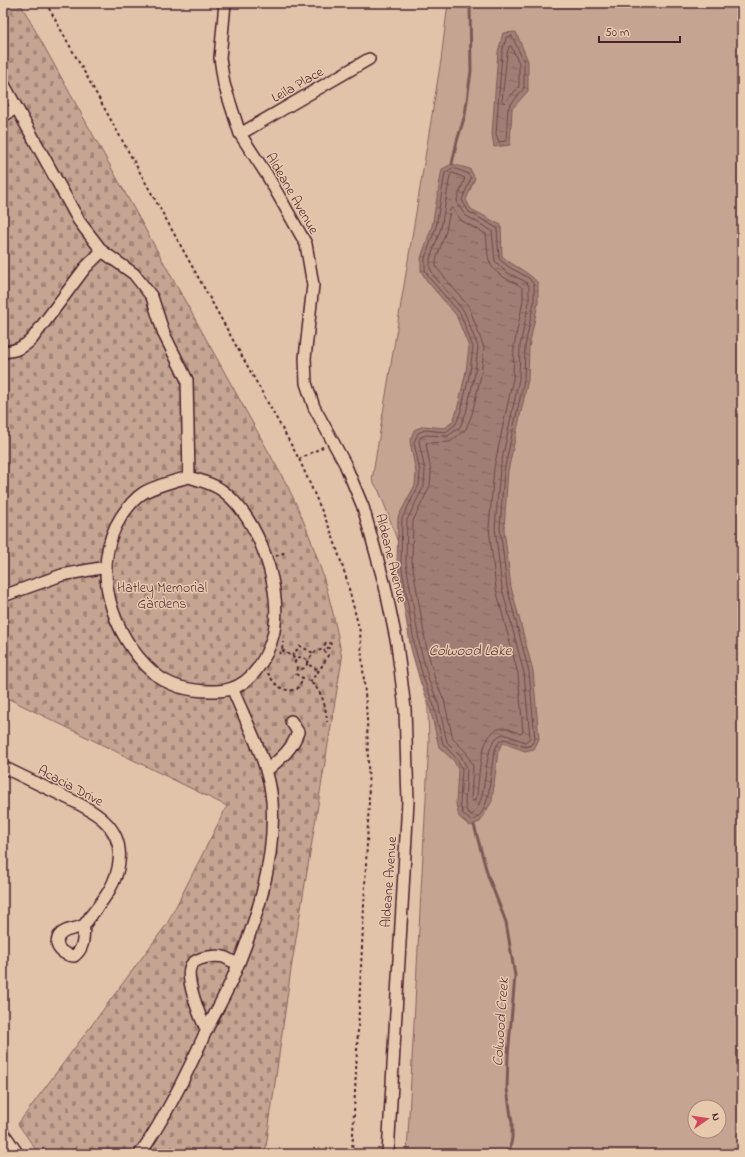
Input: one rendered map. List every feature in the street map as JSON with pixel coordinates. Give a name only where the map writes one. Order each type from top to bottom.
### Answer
[{"type":"main road","points":[[3,1135],[16,1154]]},
{"type":"street","name":"Aldeane Avenue","points":[[225,3],[220,58],[224,84],[240,134],[268,175],[306,244],[313,285],[306,358],[306,383],[314,407],[334,442],[363,507],[383,579],[397,644],[405,709],[408,756],[406,845],[388,1154]]},
{"type":"street","name":"Leila Place","points":[[240,134],[369,59]]},
{"type":"street","points":[[3,83],[79,221],[102,251],[134,274],[152,297],[164,334],[187,380],[189,477]]},
{"type":"street","points":[[3,116],[16,108]]},
{"type":"street","points":[[3,352],[15,350],[24,346],[32,339],[85,268],[102,251]]},
{"type":"street","points":[[189,477],[220,488],[243,512],[251,526],[266,559],[273,589],[275,613],[272,637],[260,664],[244,682],[233,690],[216,692],[189,690],[177,687],[155,674],[134,650],[116,618],[107,585],[106,567],[107,552],[116,525],[132,502],[142,493],[155,487],[189,477]]},
{"type":"street","points":[[3,596],[62,575],[106,567]]},
{"type":"street","points":[[140,1154],[166,1114],[238,964],[258,907],[270,850],[272,801],[266,771],[233,690]]},
{"type":"street","points":[[266,771],[288,752],[294,743],[298,732],[291,722]]},
{"type":"street","name":"Acacia Drive","points":[[3,767],[94,811],[108,825],[118,842],[120,862],[115,881],[84,925]]},
{"type":"street","points":[[207,1030],[197,1009],[190,977],[190,968],[197,961],[213,957],[224,957],[238,964]]},
{"type":"path","points":[[299,459],[334,442]]},
{"type":"path","points":[[292,656],[300,646],[313,653]]},
{"type":"path","points":[[297,668],[302,669],[307,664],[313,653],[326,649],[328,655],[310,682]]},
{"type":"path","points":[[282,650],[296,659]]},
{"type":"path","points":[[296,659],[303,657],[307,664],[319,670]]},
{"type":"path","points":[[296,659],[294,664],[297,668],[296,674],[310,682],[317,689],[325,704],[327,722]]},
{"type":"path","points":[[260,664],[267,672],[272,683],[283,688],[293,690],[297,689],[302,678]]},
{"type":"green space","name":"Hatley Memorial Gardens","points":[[3,3],[20,3],[288,487],[306,528],[328,592],[342,659],[291,969],[265,1154],[39,1154],[18,1124],[167,924],[227,806],[3,696]]},
{"type":"green space","points":[[448,3],[742,3],[742,1154],[407,1154],[429,742],[427,680],[406,566],[379,491],[372,480],[441,60]]},
{"type":"water","points":[[516,32],[528,61],[528,91],[512,109],[510,145],[494,147],[492,134],[498,52],[503,33]]},
{"type":"water","name":"Colwood Lake","points":[[452,164],[470,169],[475,178],[466,200],[471,209],[501,225],[502,256],[530,275],[538,283],[538,303],[529,347],[528,380],[508,471],[504,529],[511,587],[533,671],[539,739],[534,749],[525,751],[503,743],[498,751],[492,801],[480,822],[470,826],[459,817],[456,804],[458,770],[454,761],[439,747],[429,704],[421,684],[411,649],[397,564],[398,517],[415,485],[416,473],[410,441],[414,430],[424,426],[445,428],[453,421],[466,371],[469,347],[456,315],[427,281],[421,271],[421,258],[432,226],[442,169]]},
{"type":"waterway","name":"Colwood Creek","points":[[452,164],[465,115],[471,71],[470,3]]},
{"type":"waterway","name":"Colwood Creek","points":[[474,825],[488,876],[506,922],[515,976],[508,1056],[507,1089],[512,1123],[512,1138],[509,1154]]}]
